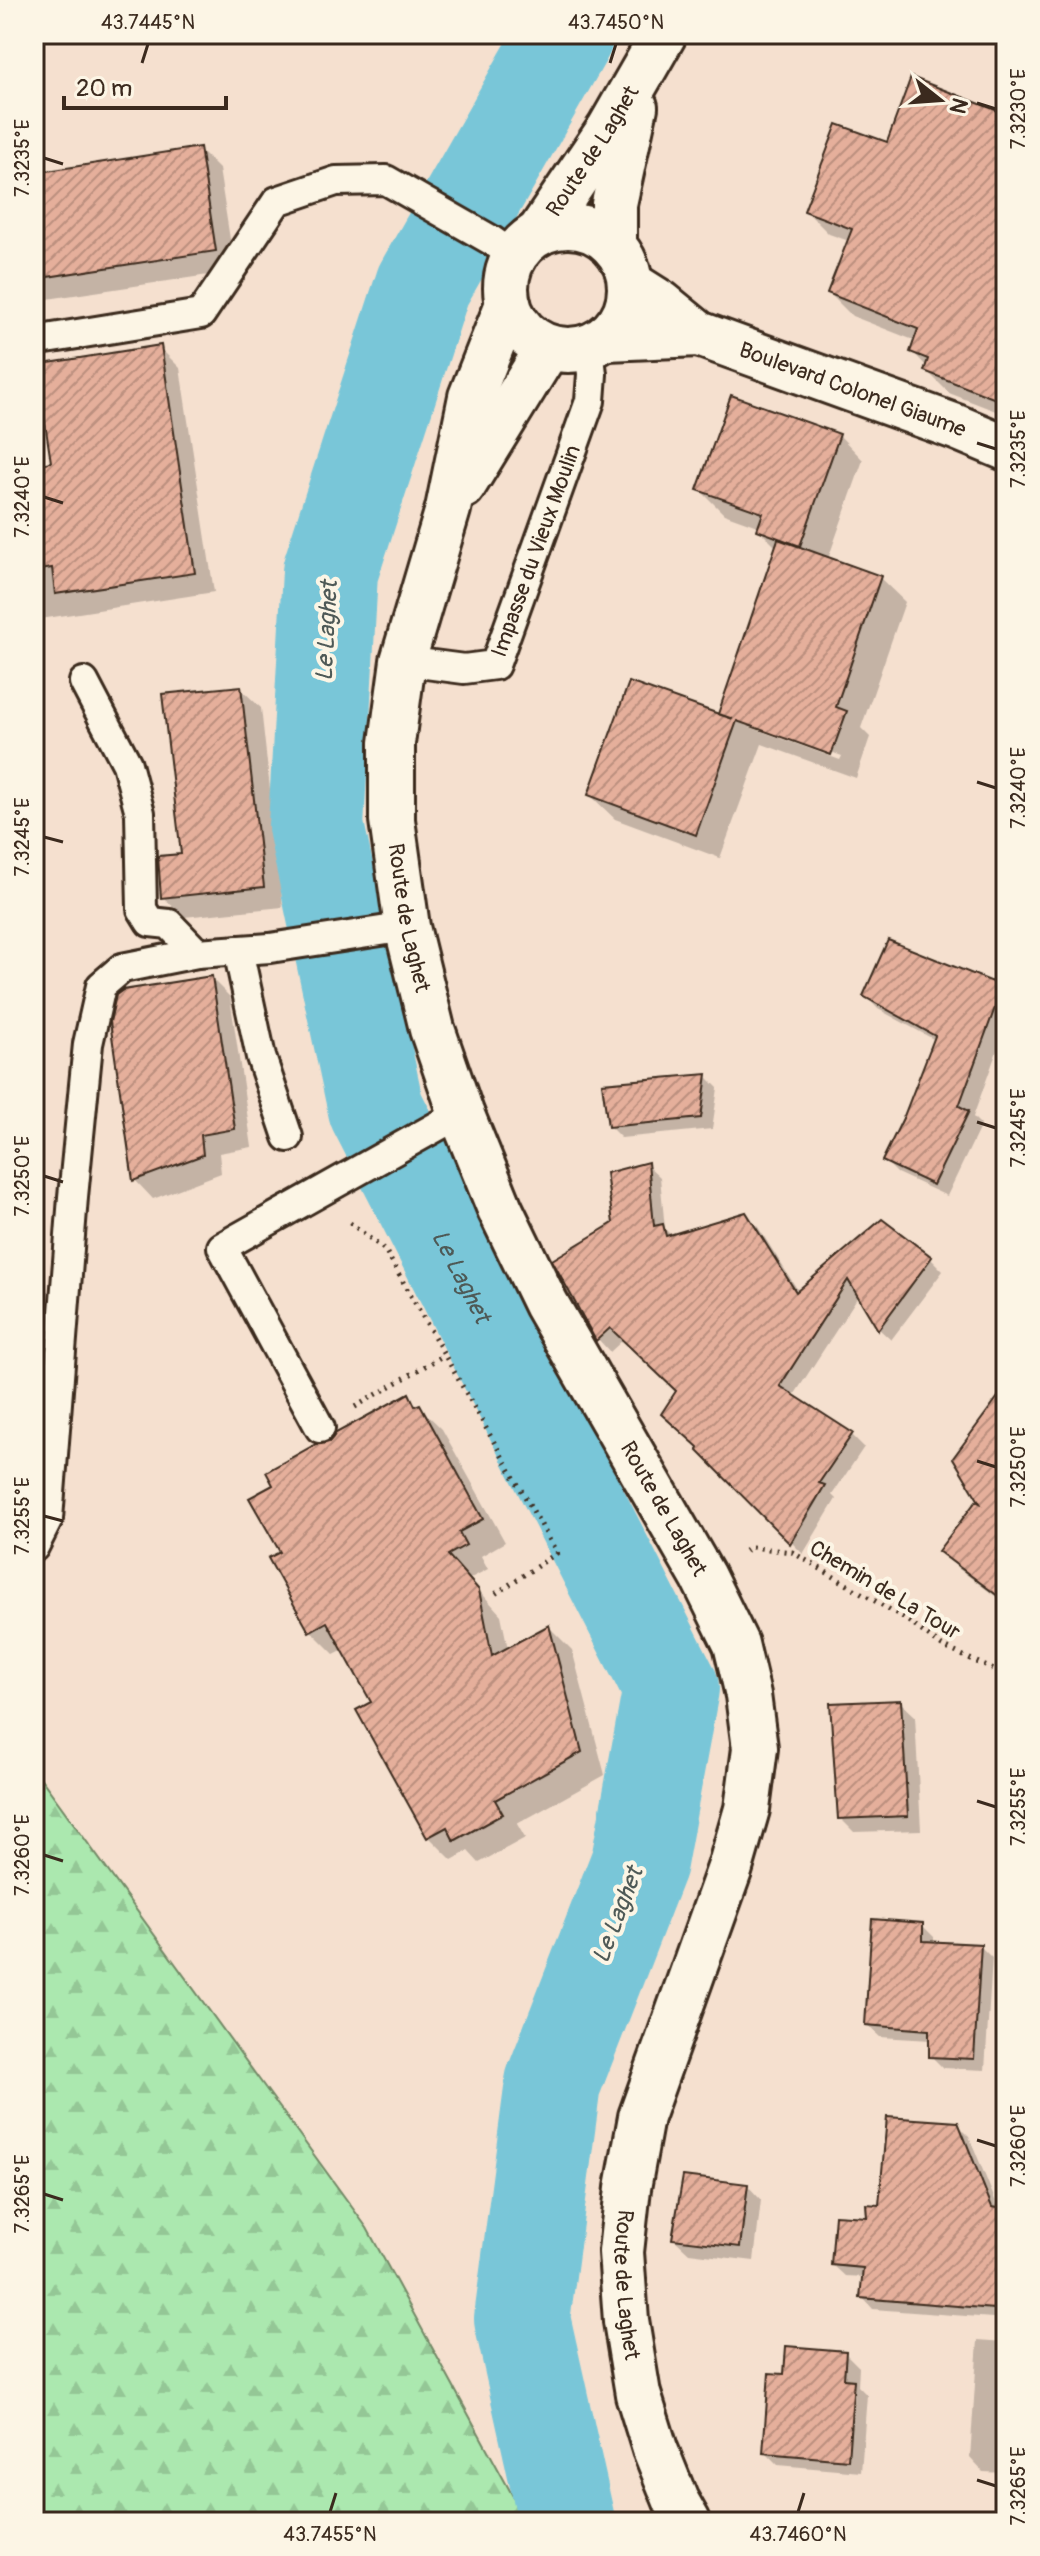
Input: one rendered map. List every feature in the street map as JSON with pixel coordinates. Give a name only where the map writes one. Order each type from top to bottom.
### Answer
[{"type":"main road","name":"Route de Laghet","points":[[526,245],[610,128],[655,51]]},
{"type":"main road","name":"Route de Laghet","points":[[623,265],[614,204],[628,133],[655,51]]},
{"type":"main road","points":[[558,226],[579,226],[598,233],[623,265],[629,304],[621,323],[581,345],[530,338],[516,323],[508,304],[506,280],[526,245],[558,226]]},
{"type":"main road","name":"Boulevard Colonel Giaume","points":[[623,265],[661,303],[699,334],[1006,448]]},
{"type":"main road","name":"Route de Laghet","points":[[508,304],[471,397],[448,509],[403,661],[392,743],[392,929],[432,1029],[447,1120],[500,1209],[546,1304],[703,1577],[736,1644],[748,1695],[755,1748],[747,1809],[730,1868],[641,2117],[628,2188],[621,2252],[626,2321],[638,2394],[655,2449],[688,2522]]},
{"type":"main road","name":"Boulevard Colonel Giaume","points":[[581,345],[699,334]]},
{"type":"main road","name":"Route de Laghet","points":[[448,509],[581,345]]},
{"type":"lane","points":[[34,341],[201,314],[277,201],[336,181],[386,180],[473,230],[526,245]]},
{"type":"lane","name":"Impasse du Vieux Moulin","points":[[403,661],[464,669],[495,665],[590,401],[592,374],[581,345]]},
{"type":"lane","points":[[84,682],[127,764],[140,813],[142,909],[150,922],[169,924],[197,953]]},
{"type":"lane","points":[[34,1547],[48,1519],[88,1044],[101,986],[122,968],[197,953],[270,948],[392,929]]},
{"type":"lane","points":[[238,950],[261,1057],[288,1137]]},
{"type":"lane","points":[[320,1428],[222,1247],[447,1120]]},
{"type":"path","points":[[315,1195],[385,1250],[557,1553],[495,1594]]},
{"type":"path","points":[[320,1428],[444,1355]]},
{"type":"path","name":"Chemin de La Tour","points":[[792,1552],[904,1618],[942,1646],[994,1670],[1006,1670]]},
{"type":"green space","points":[[34,1769],[367,2228],[527,2522],[34,2522]]},
{"type":"building","points":[[911,77],[1006,114],[1006,403],[924,371],[928,359],[910,352],[918,329],[827,293],[852,229],[804,211],[837,124],[887,142]]},
{"type":"building","points":[[200,147],[216,251],[34,279],[34,173]]},
{"type":"building","points":[[161,345],[195,573],[55,594],[52,568],[34,571],[34,465],[51,462],[36,365]]},
{"type":"building","points":[[731,395],[840,434],[800,546],[757,530],[763,513],[697,490]]},
{"type":"building","points":[[778,539],[881,576],[836,707],[847,711],[831,755],[737,721],[696,835],[588,795],[629,682],[718,714]]},
{"type":"building","points":[[241,686],[264,887],[161,898],[158,856],[181,854],[162,694]]},
{"type":"building","points":[[888,940],[1003,986],[959,1106],[969,1111],[933,1185],[882,1161],[904,1116],[935,1036],[863,996]]},
{"type":"building","points":[[212,976],[235,1129],[201,1135],[203,1155],[133,1181],[110,1022],[116,995],[123,990]]},
{"type":"building","points":[[707,1074],[701,1118],[608,1127],[602,1083]]},
{"type":"building","points":[[648,1162],[654,1226],[663,1224],[666,1236],[746,1212],[796,1292],[882,1219],[932,1257],[878,1330],[848,1280],[780,1386],[853,1433],[819,1483],[825,1485],[790,1544],[697,1450],[698,1447],[661,1414],[676,1391],[610,1328],[596,1341],[552,1260],[613,1223],[606,1173]]},
{"type":"building","points":[[1006,1386],[1006,1602],[938,1551],[976,1501],[980,1503],[953,1458]]},
{"type":"building","points":[[409,1393],[415,1406],[420,1404],[483,1519],[459,1532],[466,1545],[448,1555],[479,1590],[492,1656],[549,1625],[582,1752],[495,1800],[503,1814],[454,1841],[447,1827],[427,1838],[356,1710],[371,1702],[327,1622],[309,1632],[268,1558],[280,1552],[249,1498],[273,1485],[266,1472],[316,1444],[329,1442],[336,1433]]},
{"type":"building","points":[[901,1700],[908,1816],[838,1819],[830,1703]]},
{"type":"building","points":[[872,1919],[923,1923],[923,1941],[981,1944],[974,2059],[929,2057],[929,2030],[865,2025]]},
{"type":"building","points":[[887,2117],[958,2122],[992,2207],[1006,2209],[1006,2310],[860,2298],[863,2268],[831,2265],[835,2215],[867,2217],[866,2204],[879,2205]]},
{"type":"building","points":[[683,2176],[748,2184],[740,2247],[672,2239]]},
{"type":"building","points":[[786,2346],[846,2351],[844,2379],[854,2380],[848,2460],[763,2453],[769,2373],[784,2374]]},
{"type":"waterway","name":"Le Laghet","points":[[566,34],[423,285],[330,572],[316,826],[376,1109],[671,1688],[639,1862],[553,2083],[522,2319],[567,2522]]}]
